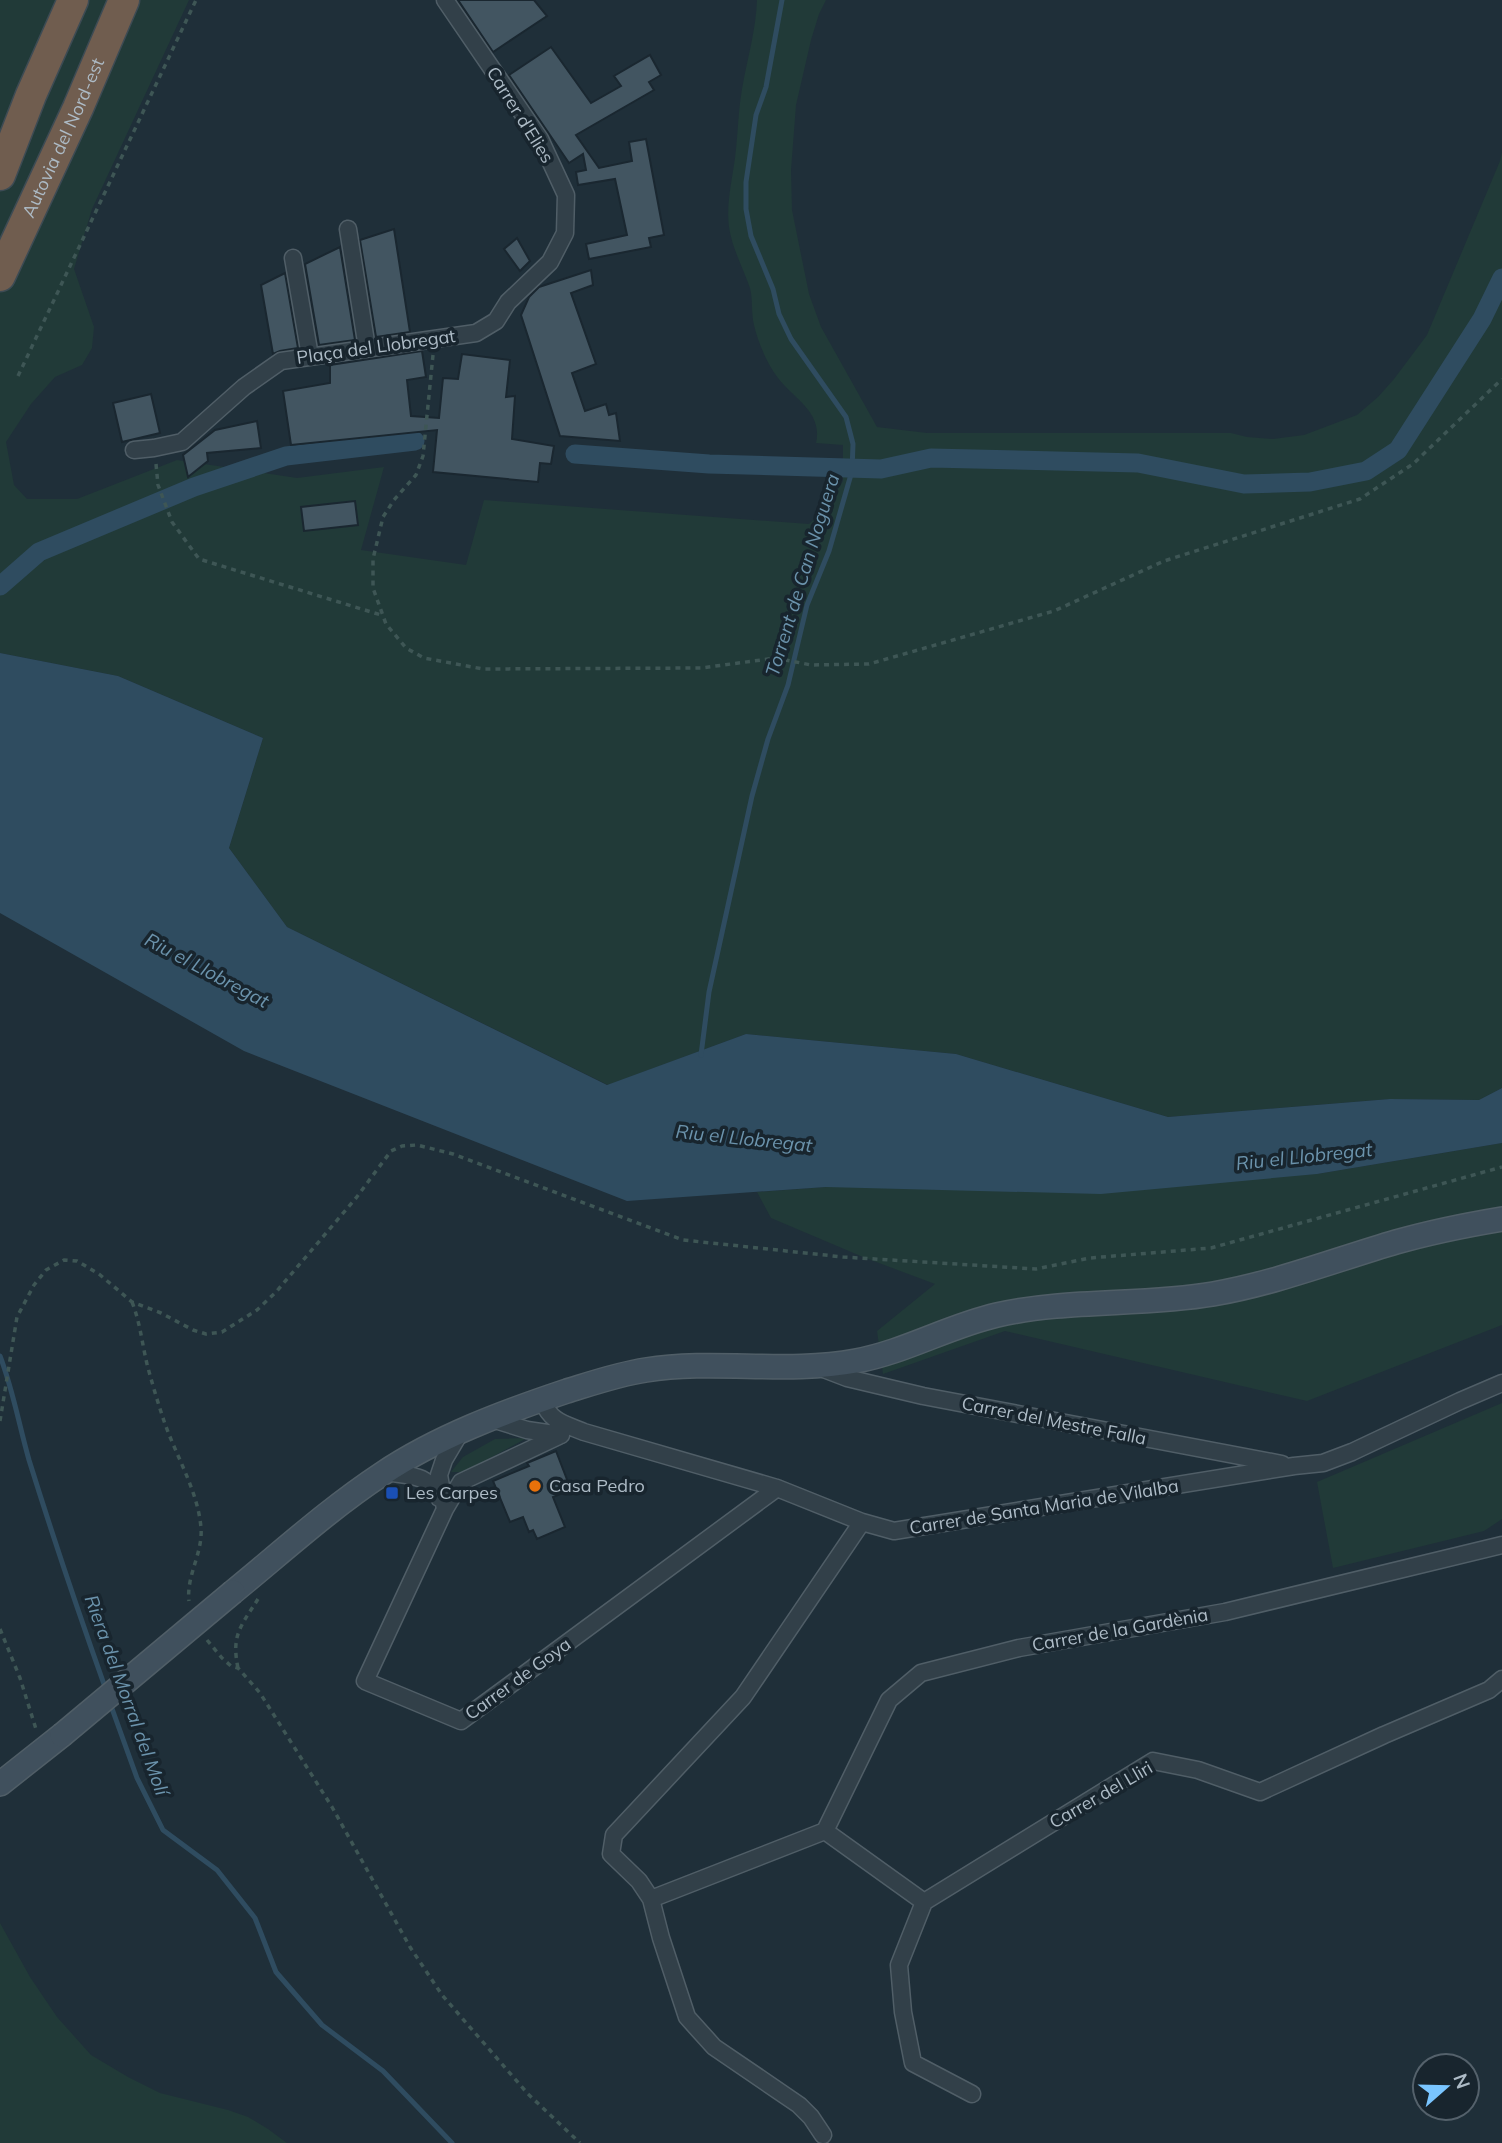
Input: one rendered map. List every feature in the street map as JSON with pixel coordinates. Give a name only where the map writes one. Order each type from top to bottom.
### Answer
[{"type":"highway","points":[[0,175],[31,95],[73,0]]},
{"type":"highway","name":"Autovia del Nord-est","points":[[0,276],[78,108],[124,0]]},
{"type":"street","name":"Carrer d'Elies","points":[[445,0],[540,139],[566,195],[565,233],[550,262],[508,302]]},
{"type":"street","points":[[348,229],[368,348]]},
{"type":"street","points":[[293,258],[310,356]]},
{"type":"street","name":"Plaça del Llobregat","points":[[134,450],[182,442],[244,387],[281,361],[476,333],[496,321],[508,302]]},
{"type":"street","points":[[0,1784],[349,1497],[420,1451],[542,1399],[609,1378],[646,1370],[688,1366],[815,1366],[856,1361],[892,1352],[961,1326],[1016,1311],[1176,1299],[1254,1286],[1442,1230],[1502,1219]]},
{"type":"street","name":"Carrer del Mestre Falla","points":[[815,1366],[847,1378],[923,1396],[1294,1466]]},
{"type":"street","name":"Carrer de Santa Maria de Vilalba","points":[[542,1399],[548,1414],[556,1421],[584,1432],[777,1488],[862,1522],[894,1531],[1323,1463],[1502,1383]]},
{"type":"street","name":"Carrer de Santa Maria de Vilalba","points":[[492,1419],[527,1430],[561,1435],[584,1432]]},
{"type":"street","points":[[445,1510],[439,1475],[444,1460],[460,1433]]},
{"type":"street","name":"Carrer de Goya","points":[[561,1435],[461,1482],[445,1510],[365,1681],[461,1721],[777,1488]]},
{"type":"street","points":[[385,1472],[421,1478],[433,1485],[445,1510]]},
{"type":"street","points":[[823,2135],[799,2105],[715,2047],[687,2017],[651,1899],[639,1881],[611,1854],[614,1835],[743,1697],[862,1522]]},
{"type":"street","name":"Carrer de la Gardènia","points":[[825,1831],[889,1700],[921,1673],[1019,1648],[1225,1612],[1502,1545]]},
{"type":"street","name":"Carrer del Lliri","points":[[924,1902],[1153,1761],[1198,1770],[1260,1792],[1489,1690],[1502,1679]]},
{"type":"street","points":[[651,1899],[825,1831],[924,1902],[899,1965],[902,2012],[913,2063],[972,2094]]},
{"type":"path","points":[[18,376],[196,0]]},
{"type":"path","points":[[435,339],[422,456],[416,475],[383,517],[374,548],[373,588],[382,615],[399,641],[416,654],[424,658],[483,669],[701,668],[776,658],[811,665],[869,664],[1054,611],[1164,561],[1360,499],[1413,464],[1502,379]]},
{"type":"path","points":[[158,485],[172,522],[199,559],[382,615]]},
{"type":"path","points":[[0,1421],[18,1317],[34,1285],[46,1270],[64,1260],[77,1261],[99,1274],[132,1302],[205,1334],[222,1332],[257,1310],[276,1292],[356,1198],[382,1161],[391,1151],[402,1146],[417,1145],[453,1154],[683,1240],[843,1257],[1036,1269],[1090,1258],[1210,1248],[1502,1167]]},
{"type":"path","points":[[132,1302],[165,1423],[197,1506],[201,1530],[188,1599],[193,1611]]},
{"type":"path","points":[[260,1595],[237,1635],[234,1649],[238,1668],[260,1693],[332,1807],[410,1947],[442,1995],[528,2094],[580,2143]]},
{"type":"path","points":[[0,1629],[20,1678],[43,1750]]},
{"type":"path","points":[[204,1636],[222,1658],[238,1668]]},
{"type":"green space","points":[[0,0],[189,0],[92,209],[74,269],[94,327],[92,348],[82,365],[55,377],[31,404],[6,442],[14,485],[27,499],[77,499],[177,460],[297,478],[384,467],[361,550],[466,565],[484,500],[809,524],[823,511],[843,481],[843,445],[816,443],[817,432],[811,414],[778,378],[763,353],[754,325],[750,288],[730,235],[729,201],[741,98],[757,0],[826,0],[811,40],[796,105],[791,170],[792,210],[809,294],[821,327],[877,427],[927,433],[1231,433],[1273,439],[1304,435],[1357,415],[1394,379],[1427,335],[1502,152],[1502,1088],[1479,1100],[1390,1099],[1168,1117],[956,1054],[746,1034],[608,1085],[287,927],[229,848],[263,738],[118,676],[0,653]]},
{"type":"green space","points":[[1502,1143],[1502,1325],[1307,1401],[1005,1331],[883,1374],[877,1331],[935,1284],[771,1218],[757,1192],[826,1187],[1317,1174]]},
{"type":"green space","points":[[1502,1403],[1502,1519],[1484,1531],[1333,1568],[1317,1482]]},
{"type":"green space","points":[[527,1438],[464,1472],[451,1472],[463,1457],[495,1439]]},
{"type":"green space","points":[[0,1923],[30,1977],[57,2017],[91,2055],[160,2093],[248,2117],[287,2143],[0,2143]]},
{"type":"water","name":"Riu el Llobregat","points":[[0,653],[118,676],[263,738],[229,848],[287,927],[607,1085],[746,1034],[956,1054],[1168,1117],[1390,1099],[1479,1100],[1502,1088],[1502,1143],[1317,1174],[1101,1194],[826,1187],[627,1201],[244,1051],[0,913]]},
{"type":"building","points":[[458,0],[534,0],[547,16],[493,52]]},
{"type":"building","points":[[551,47],[591,103],[621,86],[614,76],[650,55],[661,75],[649,82],[654,90],[576,135],[599,168],[632,161],[629,142],[646,139],[664,235],[649,238],[651,247],[589,259],[586,244],[627,235],[615,179],[578,185],[576,172],[586,170],[583,154],[569,163],[509,75]]},
{"type":"building","points":[[394,229],[410,332],[376,337],[360,240]]},
{"type":"building","points":[[517,238],[530,261],[520,271],[504,249]]},
{"type":"building","points":[[340,247],[355,340],[319,345],[305,264]]},
{"type":"building","points":[[591,270],[593,285],[571,293],[596,364],[572,373],[585,411],[606,404],[609,415],[616,413],[620,441],[560,436],[521,315],[529,297],[539,287]]},
{"type":"building","points":[[285,273],[298,348],[273,354],[261,285]]},
{"type":"building","points":[[422,351],[426,377],[407,380],[411,416],[439,418],[443,378],[458,379],[462,354],[510,360],[506,397],[515,396],[512,439],[554,446],[551,464],[540,463],[538,482],[433,472],[437,430],[291,445],[283,391],[330,383],[330,365]]},
{"type":"building","points":[[151,394],[160,433],[122,442],[113,403]]},
{"type":"building","points":[[257,421],[261,448],[207,453],[208,461],[188,477],[183,455],[215,430]]},
{"type":"building","points":[[355,501],[358,525],[304,531],[301,507]]},
{"type":"building","points":[[556,1451],[571,1490],[553,1497],[565,1527],[537,1539],[533,1530],[529,1532],[523,1517],[510,1522],[493,1481]]},
{"type":"waterway","name":"Torrent de Can Noguera","points":[[701,1055],[709,992],[752,796],[768,739],[788,685],[807,605],[829,551],[852,471],[853,444],[846,417],[791,339],[779,314],[773,289],[751,236],[746,209],[746,182],[756,115],[766,87],[782,0]]},
{"type":"waterway","points":[[575,454],[709,464],[881,469],[931,458],[1138,463],[1244,484],[1310,482],[1366,471],[1398,450],[1482,319],[1502,278]]},
{"type":"waterway","points":[[0,586],[39,552],[194,487],[286,456],[415,441]]},
{"type":"waterway","name":"Riera del Morral del Molí","points":[[0,1356],[38,1489],[106,1690]]},
{"type":"waterway","name":"Riera del Morral del Molí","points":[[110,1703],[137,1778],[163,1830],[217,1870],[255,1918],[276,1972],[322,2025],[383,2071],[452,2143]]},
{"type":"place","name":"Casa Pedro","points":[[535,1486]]},
{"type":"place","name":"Les Carpes","points":[[392,1493]]}]
